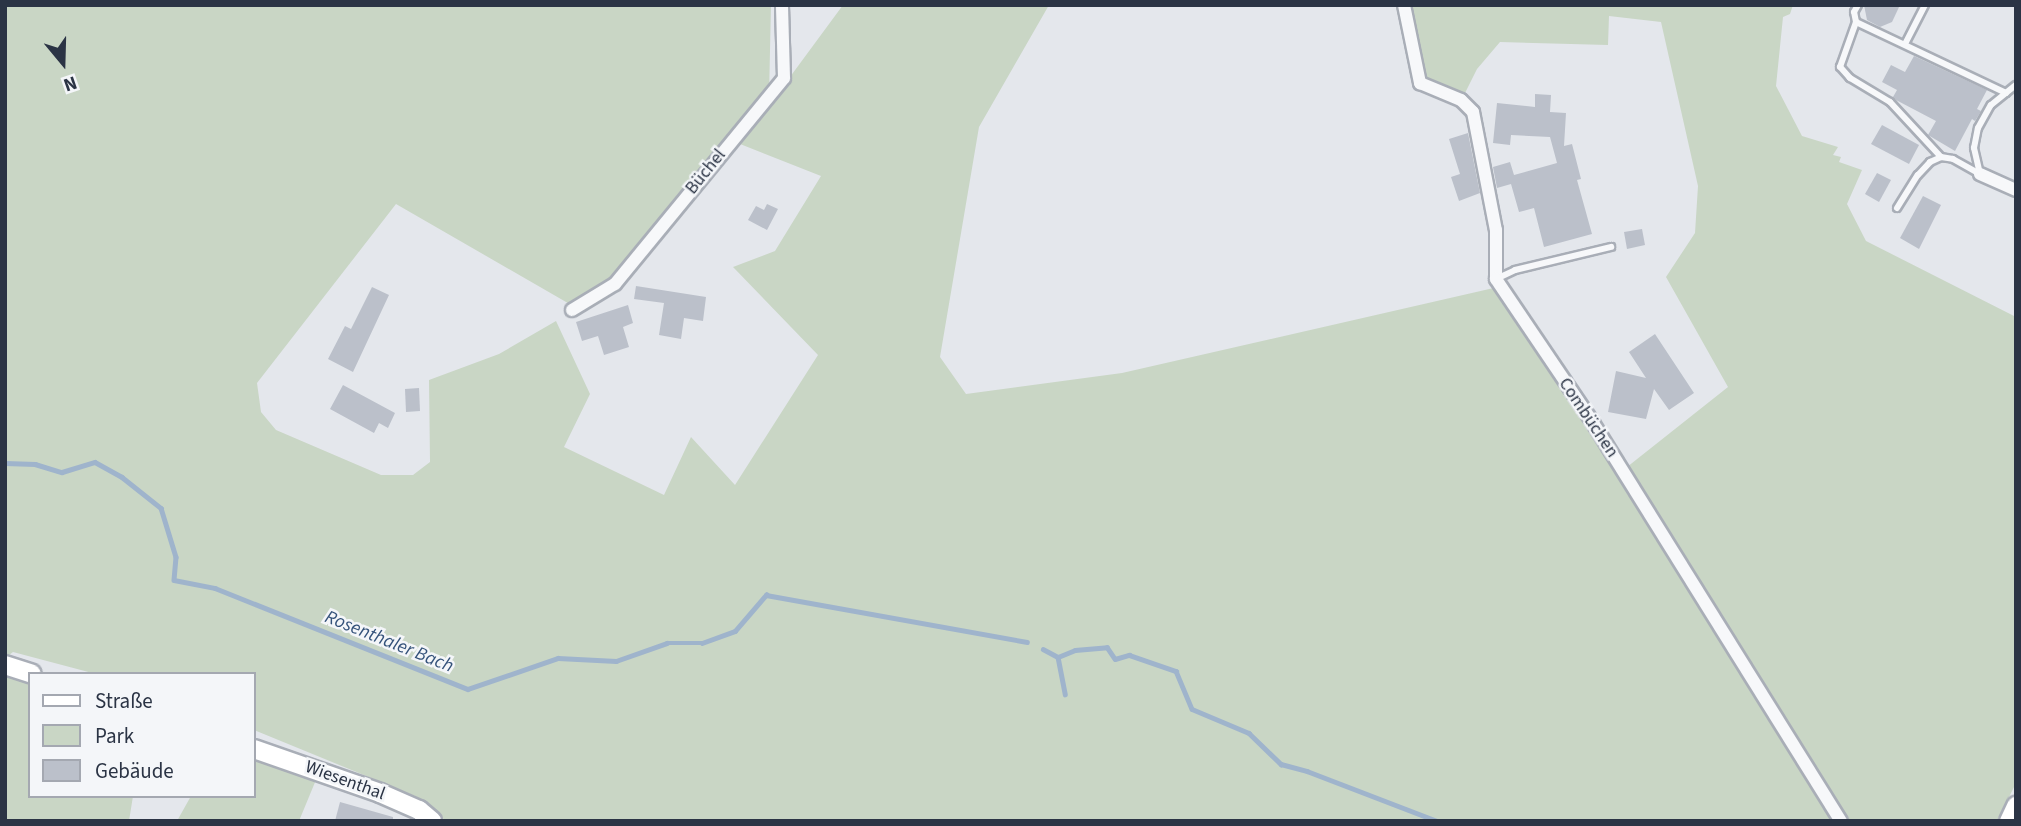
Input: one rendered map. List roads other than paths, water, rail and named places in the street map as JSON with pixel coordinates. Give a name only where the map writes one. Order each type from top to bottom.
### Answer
[{"type":"main road","points":[[2009,821],[2016,806]]},
{"type":"street","name":"Büchel","points":[[572,310],[615,284],[784,78],[782,5]]},
{"type":"street","points":[[1404,5],[1420,83],[1461,100],[1473,111],[1496,230],[1496,279]]},
{"type":"street","points":[[1980,174],[2016,190]]},
{"type":"street","name":"Combüchen","points":[[1496,279],[1600,434],[1841,821]]},
{"type":"street","points":[[5,665],[28,673]]},
{"type":"street","name":"Wiesenthal","points":[[256,750],[380,793],[419,810],[432,821]]},
{"type":"lane","points":[[1858,5],[1854,12],[1856,22],[1840,67],[1850,78],[1890,102],[1941,157]]},
{"type":"lane","points":[[1905,44],[1926,5]]},
{"type":"lane","points":[[1856,22],[2006,93]]},
{"type":"lane","points":[[1980,174],[1974,148],[1978,128],[1991,105],[2016,85]]},
{"type":"lane","points":[[1897,208],[1930,162],[1941,157],[1953,159],[1980,174]]},
{"type":"lane","points":[[1496,279],[1515,270],[1611,247]]},
{"type":"waterway","name":"Rosenthaler Bach","points":[[5,463],[35,464],[62,472],[95,462],[122,477],[161,508],[176,557],[174,580],[215,588],[468,689],[558,658],[616,661],[667,643],[702,643],[735,631],[766,595],[1027,642]]},
{"type":"waterway","name":"Rosenthaler Bach","points":[[1043,649],[1058,657],[1075,650],[1107,647],[1115,659],[1129,655],[1176,671],[1192,709],[1249,733],[1281,764],[1307,771],[1437,821]]},
{"type":"waterway","points":[[1058,657],[1065,694]]}]
